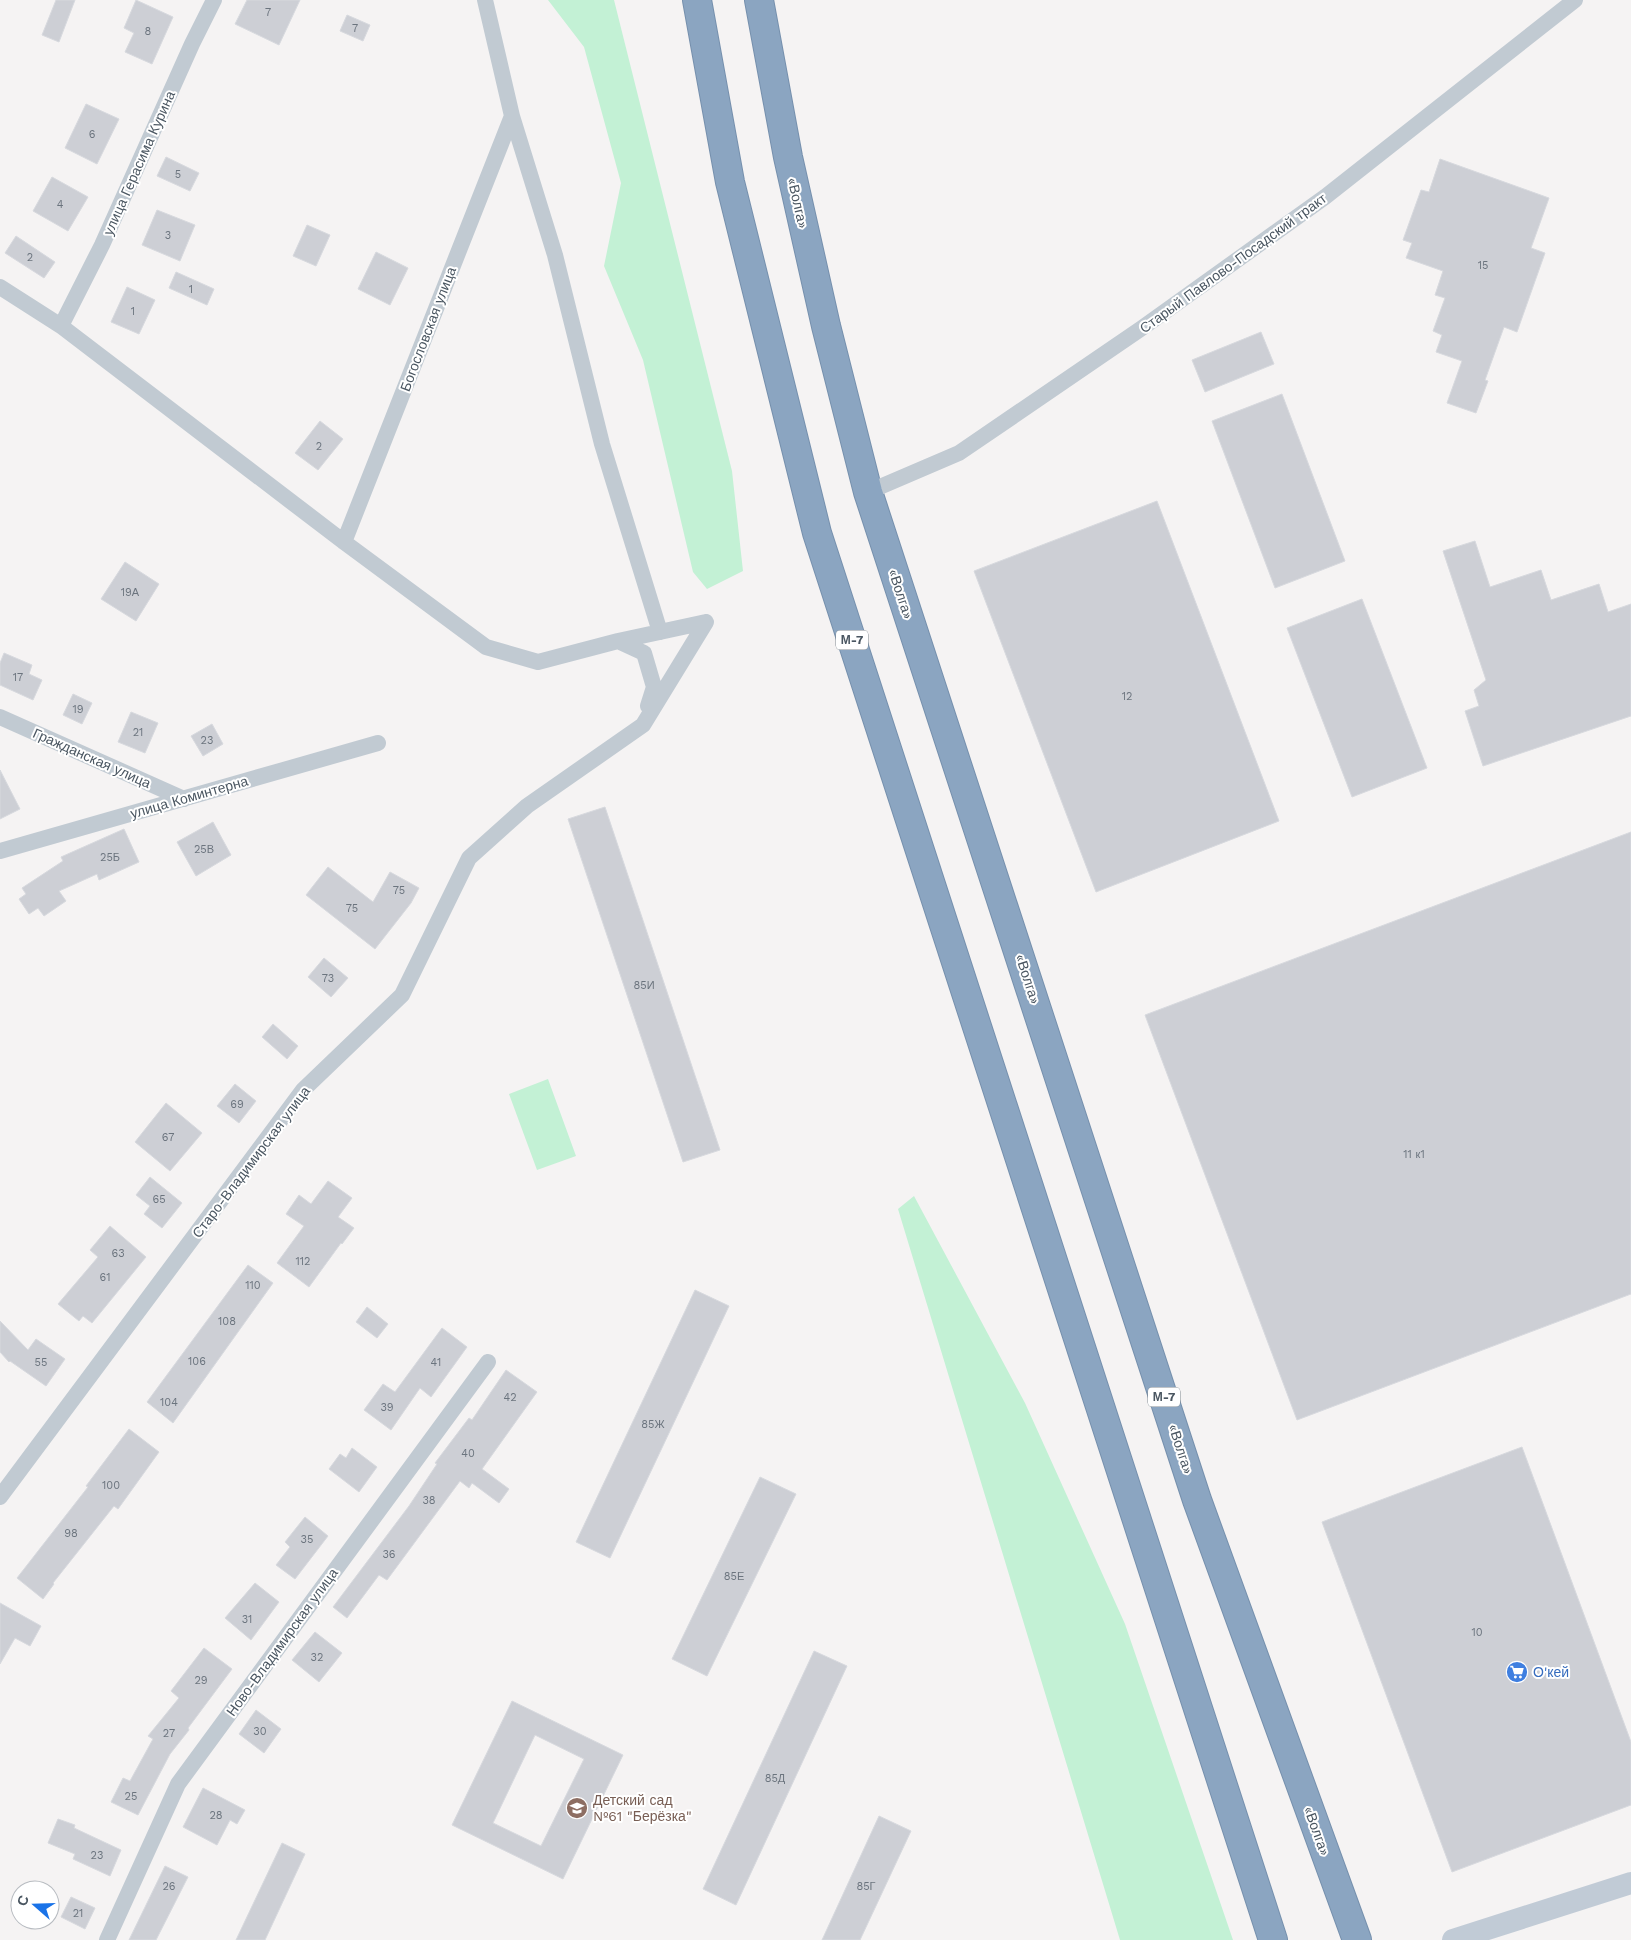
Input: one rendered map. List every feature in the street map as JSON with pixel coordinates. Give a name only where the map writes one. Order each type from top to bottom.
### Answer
[{"type":"highway","name":"М-7","points":[[697,0],[730,182],[817,533],[1265,1927],[1273,1940]]},
{"type":"highway","name":"«Волга»","points":[[759,0],[788,157],[826,326],[868,492],[1197,1500],[1352,1929]]},
{"type":"street","name":"улица Герасима Курина","points":[[62,326],[102,245],[192,44],[214,0]]},
{"type":"street","points":[[0,287],[62,326],[344,542],[486,647],[538,662],[660,632],[602,444],[555,255],[512,116],[484,0]]},
{"type":"street","name":"Старый Павлово-Посадский тракт","points":[[868,492],[959,453],[1142,328],[1325,197],[1575,0]]},
{"type":"street","name":"Богословская улица","points":[[344,542],[512,116]]},
{"type":"street","name":"Старо-Владимирская улица","points":[[0,1497],[303,1090],[402,996],[469,858],[527,806],[643,725],[706,622],[660,632]]},
{"type":"street","points":[[618,641],[644,653],[654,687],[643,725]]},
{"type":"street","name":"Гражданская улица","points":[[0,717],[184,799]]},
{"type":"street","name":"улица Коминтерна","points":[[0,851],[378,743]]},
{"type":"street","name":"Ново-Владимирская улица","points":[[107,1940],[178,1784],[488,1362]]},
{"type":"street","points":[[1453,1940],[1631,1883]]},
{"type":"street","points":[[1352,1929],[1367,1940]]},
{"type":"green space","points":[[548,0],[614,0],[732,471],[743,571],[707,589],[693,572],[643,360],[604,266],[621,183],[584,47]]},
{"type":"green space","points":[[548,1079],[576,1156],[537,1170],[509,1094]]},
{"type":"green space","points":[[914,1196],[1025,1403],[1125,1624],[1233,1940],[1120,1940],[898,1209]]},
{"type":"building","points":[[56,0],[75,0],[59,42],[42,35]]},
{"type":"building","points":[[136,0],[173,17],[152,64],[125,52],[134,33],[124,28]]},
{"type":"building","points":[[247,0],[300,0],[279,45],[235,24]]},
{"type":"building","points":[[347,15],[370,25],[363,41],[340,31]]},
{"type":"building","points":[[86,104],[119,119],[97,164],[65,148]]},
{"type":"building","points":[[166,157],[199,173],[190,191],[157,176]]},
{"type":"building","points":[[1440,159],[1549,198],[1531,248],[1545,253],[1517,332],[1504,327],[1485,380],[1488,381],[1476,413],[1447,403],[1462,361],[1436,352],[1442,335],[1433,331],[1445,298],[1435,295],[1443,271],[1406,258],[1412,243],[1403,240],[1421,190],[1429,192]]},
{"type":"building","points":[[52,177],[88,197],[68,231],[33,211]]},
{"type":"building","points":[[157,210],[195,225],[180,261],[142,245]]},
{"type":"building","points":[[307,225],[330,235],[316,266],[293,256]]},
{"type":"building","points":[[16,236],[55,262],[44,278],[5,253]]},
{"type":"building","points":[[376,252],[408,268],[390,305],[358,289]]},
{"type":"building","points":[[176,272],[214,289],[207,305],[169,288]]},
{"type":"building","points":[[127,287],[155,300],[139,334],[111,322]]},
{"type":"building","points":[[1261,332],[1274,364],[1205,392],[1192,360]]},
{"type":"building","points":[[1282,394],[1345,561],[1275,588],[1212,421]]},
{"type":"building","points":[[320,421],[343,439],[318,470],[295,453]]},
{"type":"building","points":[[1157,501],[1279,821],[1096,892],[974,571]]},
{"type":"building","points":[[1475,541],[1490,587],[1541,570],[1551,600],[1599,584],[1608,612],[1631,604],[1631,716],[1483,766],[1465,711],[1479,706],[1474,690],[1486,680],[1443,551]]},
{"type":"building","points":[[125,562],[159,584],[136,621],[101,599]]},
{"type":"building","points":[[1362,599],[1427,768],[1352,797],[1287,628]]},
{"type":"building","points":[[4,653],[32,665],[29,674],[42,680],[33,700],[0,685],[0,663]]},
{"type":"building","points":[[73,694],[92,703],[82,724],[63,715]]},
{"type":"building","points":[[131,712],[158,723],[145,753],[118,742]]},
{"type":"building","points":[[212,724],[223,744],[203,756],[191,736]]},
{"type":"building","points":[[0,770],[20,809],[0,819]]},
{"type":"building","points":[[605,807],[720,1150],[683,1162],[568,819]]},
{"type":"building","points":[[213,822],[231,855],[196,876],[177,842]]},
{"type":"building","points":[[124,829],[139,862],[99,880],[97,874],[59,891],[66,901],[44,916],[38,908],[29,914],[19,899],[26,894],[22,888],[63,861],[61,857]]},
{"type":"building","points":[[1631,832],[1631,1294],[1297,1420],[1145,1015]]},
{"type":"building","points":[[328,867],[373,902],[390,872],[419,888],[411,903],[375,949],[306,895]]},
{"type":"building","points":[[324,958],[348,978],[331,997],[308,977]]},
{"type":"building","points":[[273,1024],[298,1046],[287,1059],[262,1037]]},
{"type":"building","points":[[235,1084],[256,1101],[239,1123],[217,1106]]},
{"type":"building","points":[[166,1103],[202,1133],[170,1171],[135,1142]]},
{"type":"building","points":[[150,1177],[182,1203],[162,1228],[144,1214],[150,1206],[136,1195]]},
{"type":"building","points":[[328,1181],[352,1198],[338,1217],[354,1228],[309,1287],[277,1263],[304,1226],[286,1214],[299,1195],[311,1204]]},
{"type":"building","points":[[110,1226],[146,1257],[92,1323],[83,1316],[79,1321],[58,1304],[98,1257],[90,1250]]},
{"type":"building","points":[[248,1265],[273,1283],[173,1423],[147,1402]]},
{"type":"building","points":[[695,1290],[729,1306],[610,1558],[576,1542]]},
{"type":"building","points":[[367,1307],[388,1324],[377,1338],[356,1322]]},
{"type":"building","points":[[0,1321],[28,1350],[36,1339],[65,1359],[46,1386],[9,1362],[0,1352]]},
{"type":"building","points":[[442,1328],[467,1347],[431,1397],[420,1388],[391,1430],[364,1410],[383,1384],[395,1392]]},
{"type":"building","points":[[506,1370],[537,1392],[482,1469],[509,1489],[499,1503],[472,1483],[469,1488],[460,1481],[387,1580],[379,1575],[347,1618],[333,1607],[409,1506],[437,1464],[435,1463],[469,1418],[472,1420]]},
{"type":"building","points":[[129,1429],[159,1452],[118,1509],[114,1506],[53,1583],[43,1599],[17,1578],[88,1487],[86,1486]]},
{"type":"building","points":[[1522,1447],[1631,1742],[1631,1805],[1452,1872],[1322,1522]]},
{"type":"building","points":[[352,1448],[377,1467],[359,1492],[329,1469],[340,1454],[346,1458]]},
{"type":"building","points":[[760,1477],[796,1494],[707,1676],[672,1659]]},
{"type":"building","points":[[305,1517],[328,1536],[295,1579],[276,1565],[290,1547],[285,1542]]},
{"type":"building","points":[[255,1583],[279,1602],[251,1640],[225,1618]]},
{"type":"building","points":[[0,1603],[41,1626],[30,1646],[15,1638],[0,1664]]},
{"type":"building","points":[[315,1632],[342,1653],[319,1682],[292,1660]]},
{"type":"building","points":[[204,1648],[232,1669],[170,1754],[138,1815],[111,1802],[123,1778],[130,1781],[153,1739],[148,1736],[179,1698],[171,1691]]},
{"type":"building","points":[[814,1651],[847,1666],[736,1905],[703,1889]]},
{"type":"building","points":[[512,1701],[623,1755],[563,1879],[452,1825]],"holes":[[[535,1735],[584,1759],[541,1846],[493,1823]]]},
{"type":"building","points":[[256,1710],[281,1729],[264,1753],[239,1734]]},
{"type":"building","points":[[203,1788],[245,1810],[237,1824],[230,1820],[217,1845],[183,1827]]},
{"type":"building","points":[[879,1816],[911,1831],[860,1940],[822,1940]]},
{"type":"building","points":[[58,1819],[75,1825],[74,1828],[121,1850],[110,1876],[73,1859],[75,1854],[48,1843]]},
{"type":"building","points":[[282,1843],[305,1854],[265,1940],[236,1940]]},
{"type":"building","points":[[165,1866],[188,1877],[156,1940],[129,1940]]},
{"type":"building","points":[[71,1897],[95,1908],[85,1929],[61,1917]]},
{"type":"place","name":"О'кей","points":[[1517,1672]]},
{"type":"place","name":"Детский сад №61 \"Берёзка\"","points":[[577,1808]]}]
